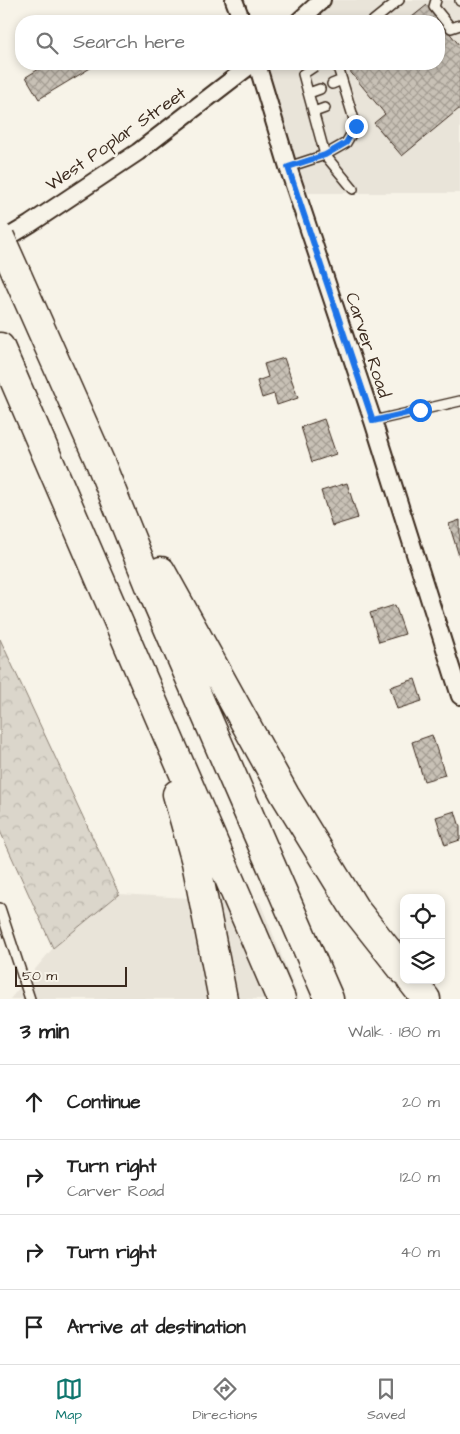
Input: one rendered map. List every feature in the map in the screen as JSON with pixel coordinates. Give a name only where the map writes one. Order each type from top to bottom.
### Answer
[{"type":"highway","points":[[0,237],[100,462],[150,586],[329,999]]},
{"type":"highway","points":[[0,347],[281,999]]},
{"type":"highway","points":[[100,462],[285,795],[355,909],[400,966]]},
{"type":"highway","points":[[158,714],[180,808],[196,862],[223,999]]},
{"type":"highway","points":[[414,984],[426,999]]},
{"type":"street","points":[[234,0],[240,15]]},
{"type":"street","points":[[306,15],[322,0]]},
{"type":"street","name":"West Poplar Street","points":[[0,242],[138,152],[244,70]]},
{"type":"street","name":"Carver Road","points":[[259,70],[288,167],[373,421],[460,696]]},
{"type":"lane","points":[[380,15],[399,0]]},
{"type":"lane","points":[[436,0],[434,7],[440,15]]},
{"type":"lane","points":[[445,21],[450,28],[460,25]]},
{"type":"lane","points":[[309,70],[303,74],[325,155],[354,188]]},
{"type":"lane","points":[[288,167],[325,155],[346,143],[356,126],[344,102],[342,80],[339,70]]},
{"type":"lane","points":[[332,84],[342,80]]},
{"type":"lane","points":[[309,93],[320,89]]},
{"type":"lane","points":[[314,112],[325,108]]},
{"type":"lane","points":[[373,421],[460,401]]},
{"type":"lane","points":[[0,908],[30,999]]},
{"type":"shaded area","points":[[325,0],[460,0],[460,193],[296,193],[265,70],[445,70],[445,15],[310,15]]},
{"type":"shaded area","points":[[119,894],[260,902],[299,999],[10,999],[53,948]]},
{"type":"green space","points":[[0,639],[119,894],[53,948],[0,831]]},
{"type":"building","points":[[427,5],[435,15],[414,15]]},
{"type":"building","points":[[445,27],[460,46],[460,108],[402,156],[374,123],[385,114],[349,70],[445,70]]},
{"type":"building","points":[[37,70],[87,70],[39,99],[26,77]]},
{"type":"building","points":[[284,358],[298,398],[277,405],[274,394],[262,398],[257,381],[268,377],[264,364]]},
{"type":"building","points":[[324,419],[336,454],[312,462],[301,427]]},
{"type":"building","points":[[347,483],[358,518],[332,526],[321,491]]},
{"type":"building","points":[[460,520],[460,556],[459,556],[449,524]]},
{"type":"building","points":[[395,605],[405,634],[379,642],[370,613]]},
{"type":"building","points":[[415,679],[422,701],[397,709],[390,687]]},
{"type":"building","points":[[432,735],[445,775],[424,781],[412,742]]},
{"type":"building","points":[[455,811],[460,827],[460,840],[445,845],[436,817]]},
{"type":"route","points":[[356,126],[346,143],[325,155],[288,167],[373,421],[420,410]]}]
